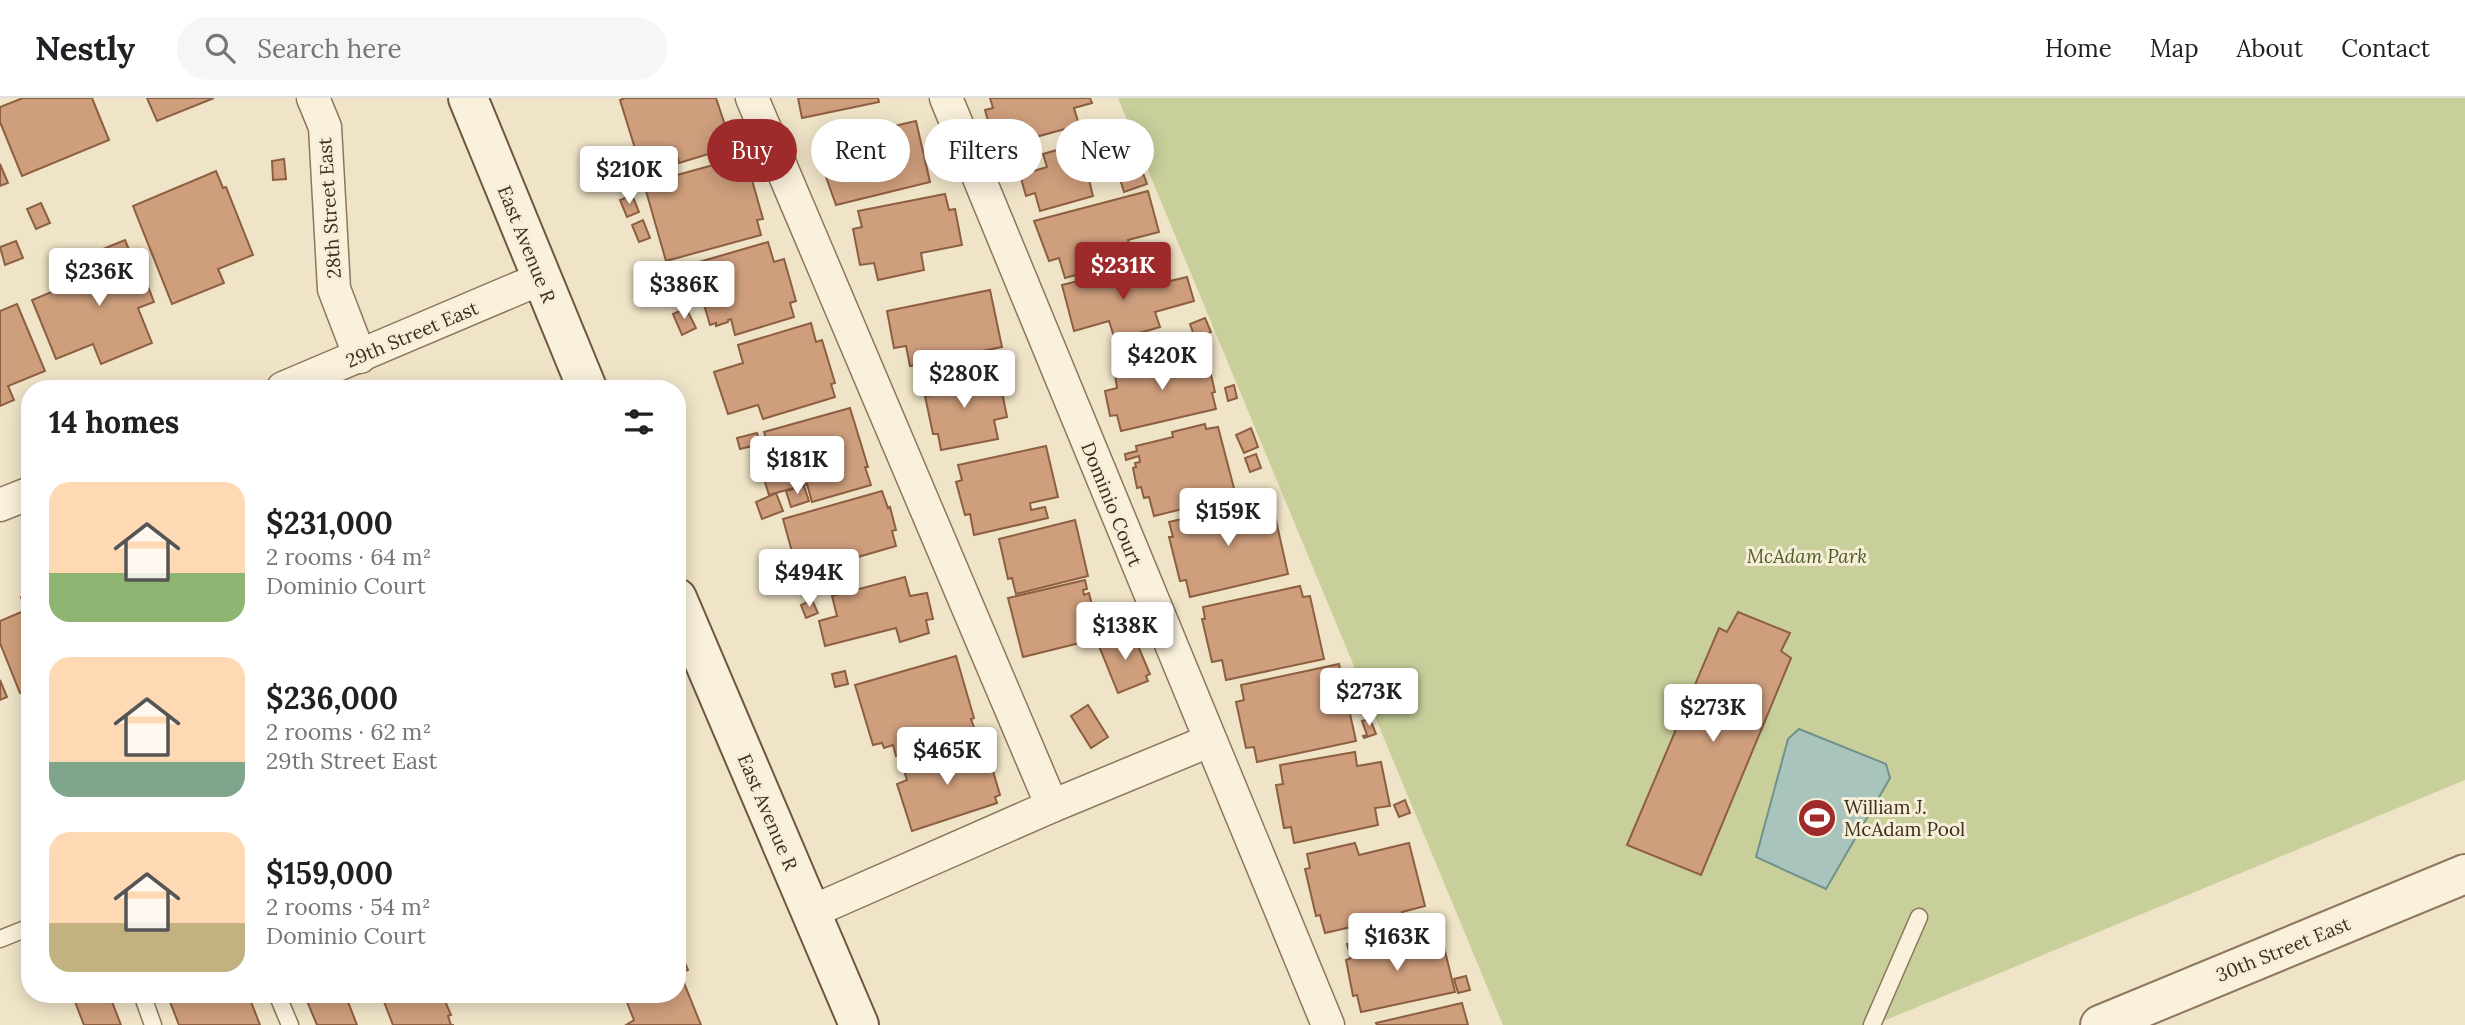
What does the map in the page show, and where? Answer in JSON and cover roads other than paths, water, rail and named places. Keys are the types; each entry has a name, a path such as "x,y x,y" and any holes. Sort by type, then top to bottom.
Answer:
{"main road":[{"name":"East Avenue R","path":"468,98 584,380"},
{"name":"East Avenue R","path":"686,619 859,1025"},
{"name":"30th Street East","path":"2100,1025 2465,874"}],"street":[{"name":"28th Street East","path":"313,98 324,127 334,289 360,357"},
{"path":"752,98 1052,806"},
{"name":"Dominio Court","path":"946,98 1328,1025"},
{"name":"29th Street East","path":"303,380 540,279"},
{"path":"0,505 21,497"},
{"path":"811,912 1052,806 1209,741"}],"lane":[{"path":"1872,1025 1896,964 1919,917"},
{"path":"0,939 21,931"},
{"path":"145,1003 153,1025"},
{"path":"280,1003 289,1025"}],"water":[{"name":"William J. McAdam Pool","path":"1799,729 1886,764 1890,778 1826,889 1756,857 1788,739"}],"place":[{"name":"William J. McAdam Pool","path":"1817,818"}],"park label":[{"name":"McAdam Park","path":"1807,556"}]}
